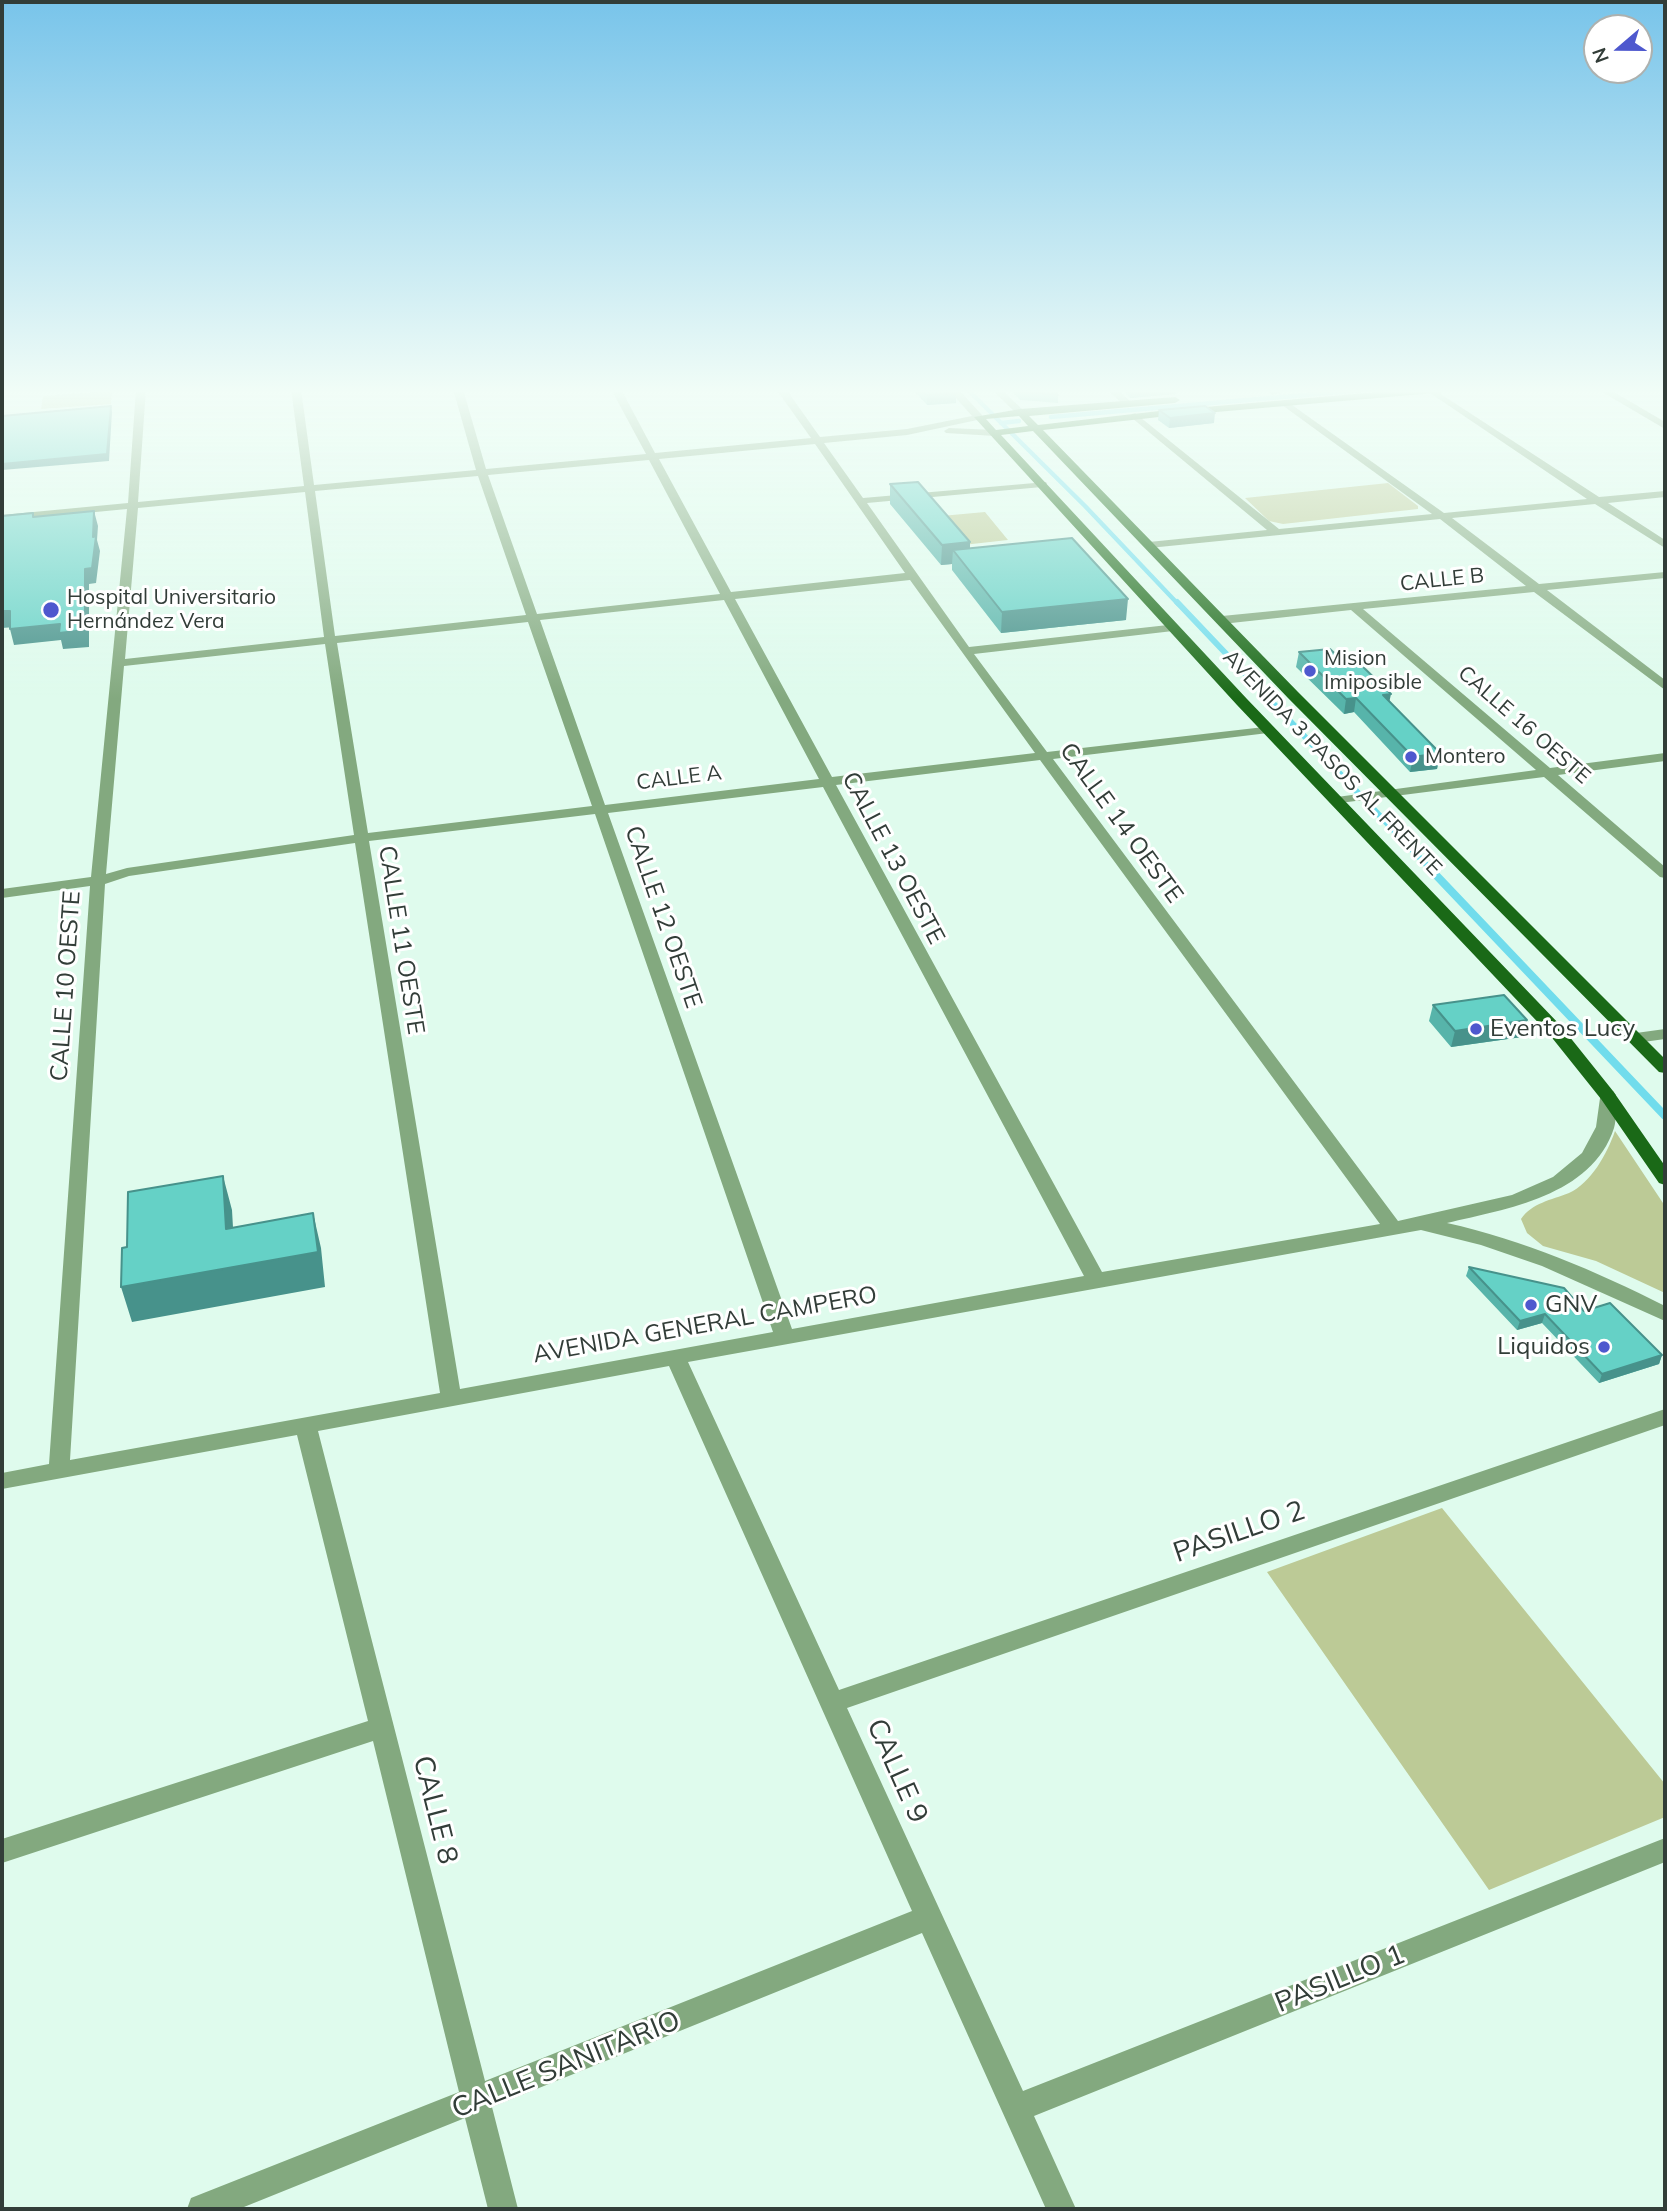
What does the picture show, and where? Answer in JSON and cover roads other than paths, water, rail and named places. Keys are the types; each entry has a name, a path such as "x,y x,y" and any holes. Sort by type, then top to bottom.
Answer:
{"main road":[{"name":"AVENIDA 3 PASOS AL FRENTE","path":"1049,492 1268,729 1346,800 1555,1030 1607,1095 1665,1179"},
{"name":"AVENIDA 3 PASOS AL FRENTE","path":"1098,492 1391,793 1665,1068"}],"street":[{"name":"CALLE 10 OESTE","path":"59,1470 98,881 134,492"},
{"path":"2,518 274,492"},
{"name":"CALLE 11 OESTE","path":"309,492 330,640 452,1398"},
{"name":"CALLE 12 OESTE","path":"489,492 785,1338"},
{"name":"CALLE 13 OESTE","path":"670,492 1096,1280"},
{"name":"CALLE 14 OESTE","path":"854,492 966,651 1393,1228"},
{"path":"860,501 954,492"},
{"path":"1228,492 1276,532"},
{"path":"1408,492 1665,687"},
{"path":"1584,492 1665,545"},
{"path":"1149,545 1665,495"},
{"name":"CALLE B","path":"1222,620 1665,575"},
{"path":"119,663 912,576"},
{"name":"CALLE 16 OESTE","path":"1355,608 1665,874"},
{"path":"966,651 1173,627"},
{"name":"CALLE A","path":"2,893 98,881 127,872 362,838 1042,754 1268,729"},
{"path":"1346,800 1665,757"},
{"path":"1636,1038 1665,1034"},
{"name":"AVENIDA GENERAL CAMPERO","path":"2,1481 1096,1280 1419,1224 1518,1200 1559,1181 1589,1156 1605,1127 1607,1095"},
{"name":"AVENIDA GENERAL CAMPERO","path":"1419,1224 1467,1233 1532,1256 1632,1297 1665,1314"},
{"name":"CALLE 9","path":"676,1358 1061,2209"},
{"name":"PASILLO 2","path":"832,1703 1665,1418"},
{"name":"CALLE 8","path":"306,1427 503,2209"},
{"path":"2,1851 382,1727"},
{"name":"PASILLO 1","path":"1015,2109 1665,1850"},
{"name":"CALLE SANITARIO","path":"202,2209 929,1917"}],"waterway":[{"path":"1071,492 1178,604"},
{"path":"1177,602 1437,876"},
{"path":"1435,874 1665,1116"}],"place":[{"name":"Hospital Universitario Hernández Vera","path":"51,610"},
{"name":"Mision Imiposible","path":"1310,671"},
{"name":"Montero","path":"1411,757"},
{"name":"Eventos Lucy","path":"1476,1029"},
{"name":"GNV","path":"1531,1305"},
{"name":"Liquidos","path":"1604,1347"}]}
